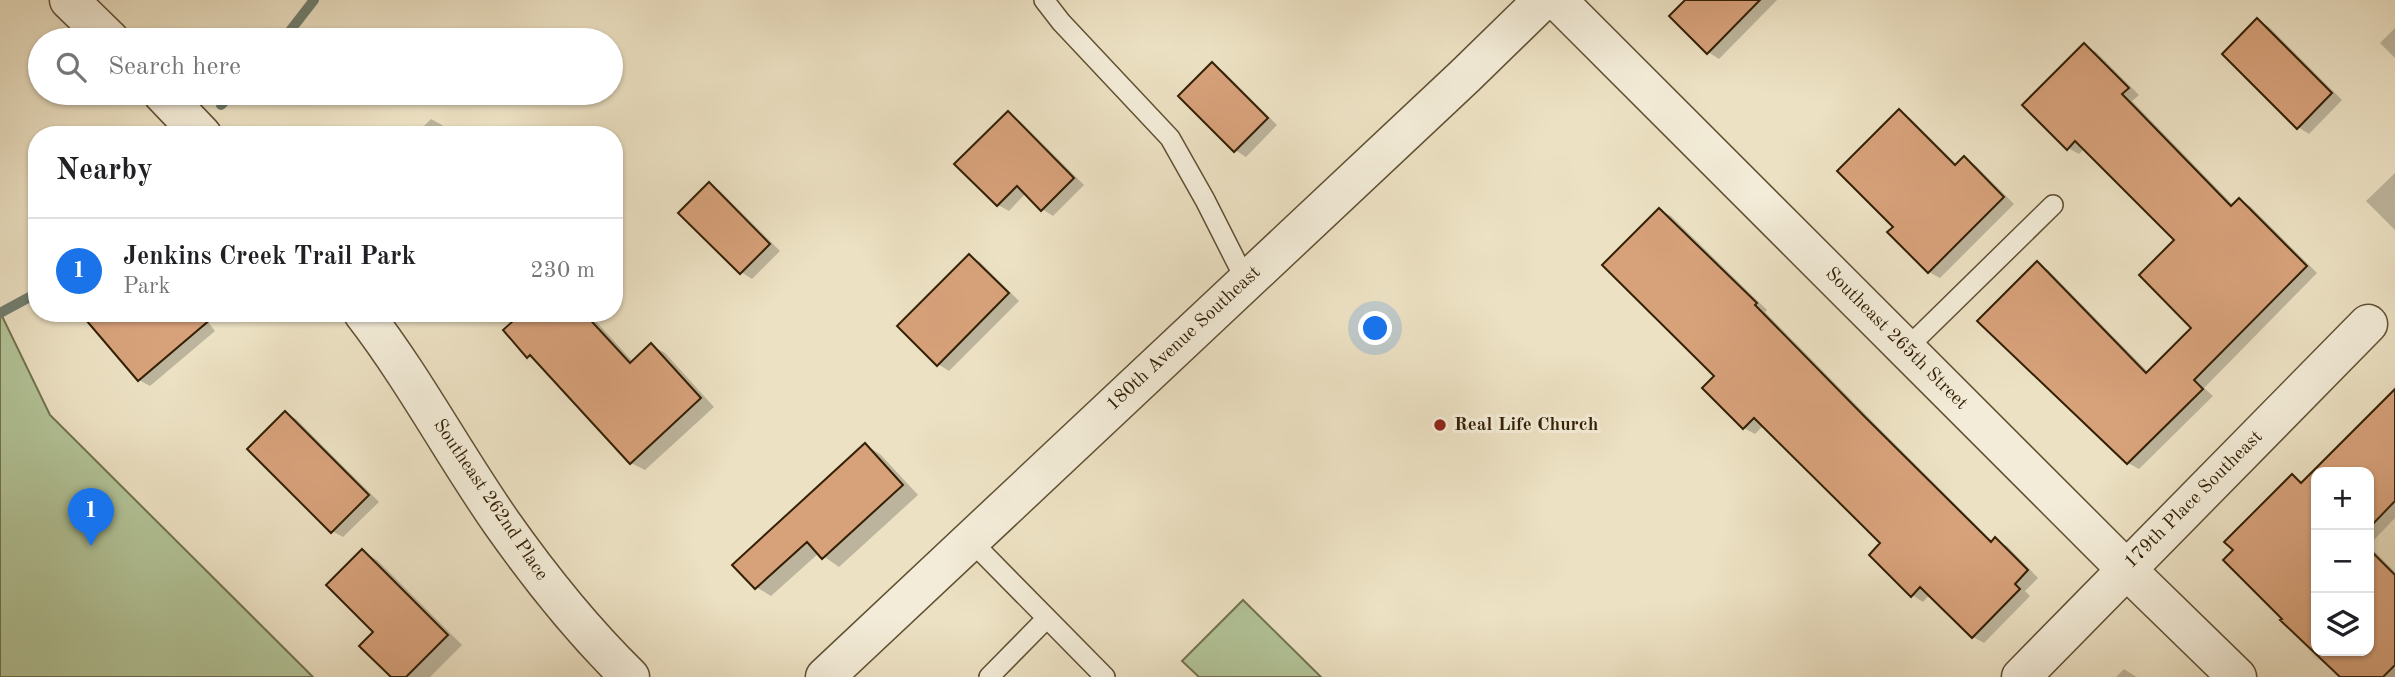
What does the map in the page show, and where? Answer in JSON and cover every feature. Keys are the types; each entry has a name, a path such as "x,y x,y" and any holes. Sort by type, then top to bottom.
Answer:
{"street":[{"path":"69,0 98,28"},
{"name":"180th Avenue Southeast","path":"825,677 1543,0"},
{"name":"Southeast 265th Street","path":"1557,0 2237,677"},
{"path":"173,105 193,126"},
{"name":"Southeast 262nd Place","path":"370,322 395,355 501,521 557,597 630,677"},
{"name":"179th Place Southeast","path":"2021,677 2368,324"}],"lane":[{"path":"1044,0 1060,22 1170,138 1247,281"},
{"path":"1906,349 2053,205"},
{"path":"970,540 1098,670 1076,677"},
{"path":"989,677 1047,618"}],"green space":[{"path":"0,312 50,415 313,677 0,677"},
{"path":"1243,600 1321,677 1199,677 1182,661"}],"building":[{"path":"1685,0 1760,0 1707,54 1669,16"},
{"path":"2257,18 2332,93 2297,129 2222,54"},
{"path":"2084,43 2129,88 2122,94 2231,206 2239,198 2307,266 2194,380 2203,389 2127,464 1977,321 2037,261 2146,373 2191,328 2139,275 2174,240 2075,141 2067,150 2022,105"},
{"path":"1212,62 1268,118 1234,152 1178,96"},
{"path":"1899,109 1955,165 1964,156 2004,197 1928,273 1887,232 1893,227 1837,171"},
{"path":"1008,111 1074,178 1041,211 1017,186 997,206 954,164"},
{"path":"709,182 770,244 740,274 678,213"},
{"path":"1659,208 1757,303 1755,305 1991,542 1995,537 2028,570 2015,584 2020,589 1972,638 1920,587 1911,597 1869,555 1880,543 1754,418 1743,429 1702,388 1714,376 1602,265"},
{"path":"969,254 1009,293 937,366 897,326"},
{"path":"88,322 207,322 138,381"},
{"path":"512,322 592,322 630,363 651,343 701,398 630,464 530,355 527,358 503,330"},
{"path":"2395,389 2395,501 2374,523 2374,467 2317,467"},
{"path":"285,411 369,495 331,533 247,449"},
{"path":"865,443 903,485 822,559 807,542 755,589 732,565"},
{"path":"2311,473 2311,649 2223,560 2233,550 2224,542 2292,474 2301,483"},
{"path":"362,549 448,635 406,677 391,677 359,646 373,632 326,585"},
{"path":"2374,554 2395,575 2395,665 2383,677 2340,677 2318,656 2374,656"}],"waterway":[{"path":"292,28 314,0"},
{"path":"0,313 28,298"}],"place":[{"name":"Real Life Church","path":"1440,425"},
{"name":"Jenkins Creek Trail Park","path":"91,546"}]}
